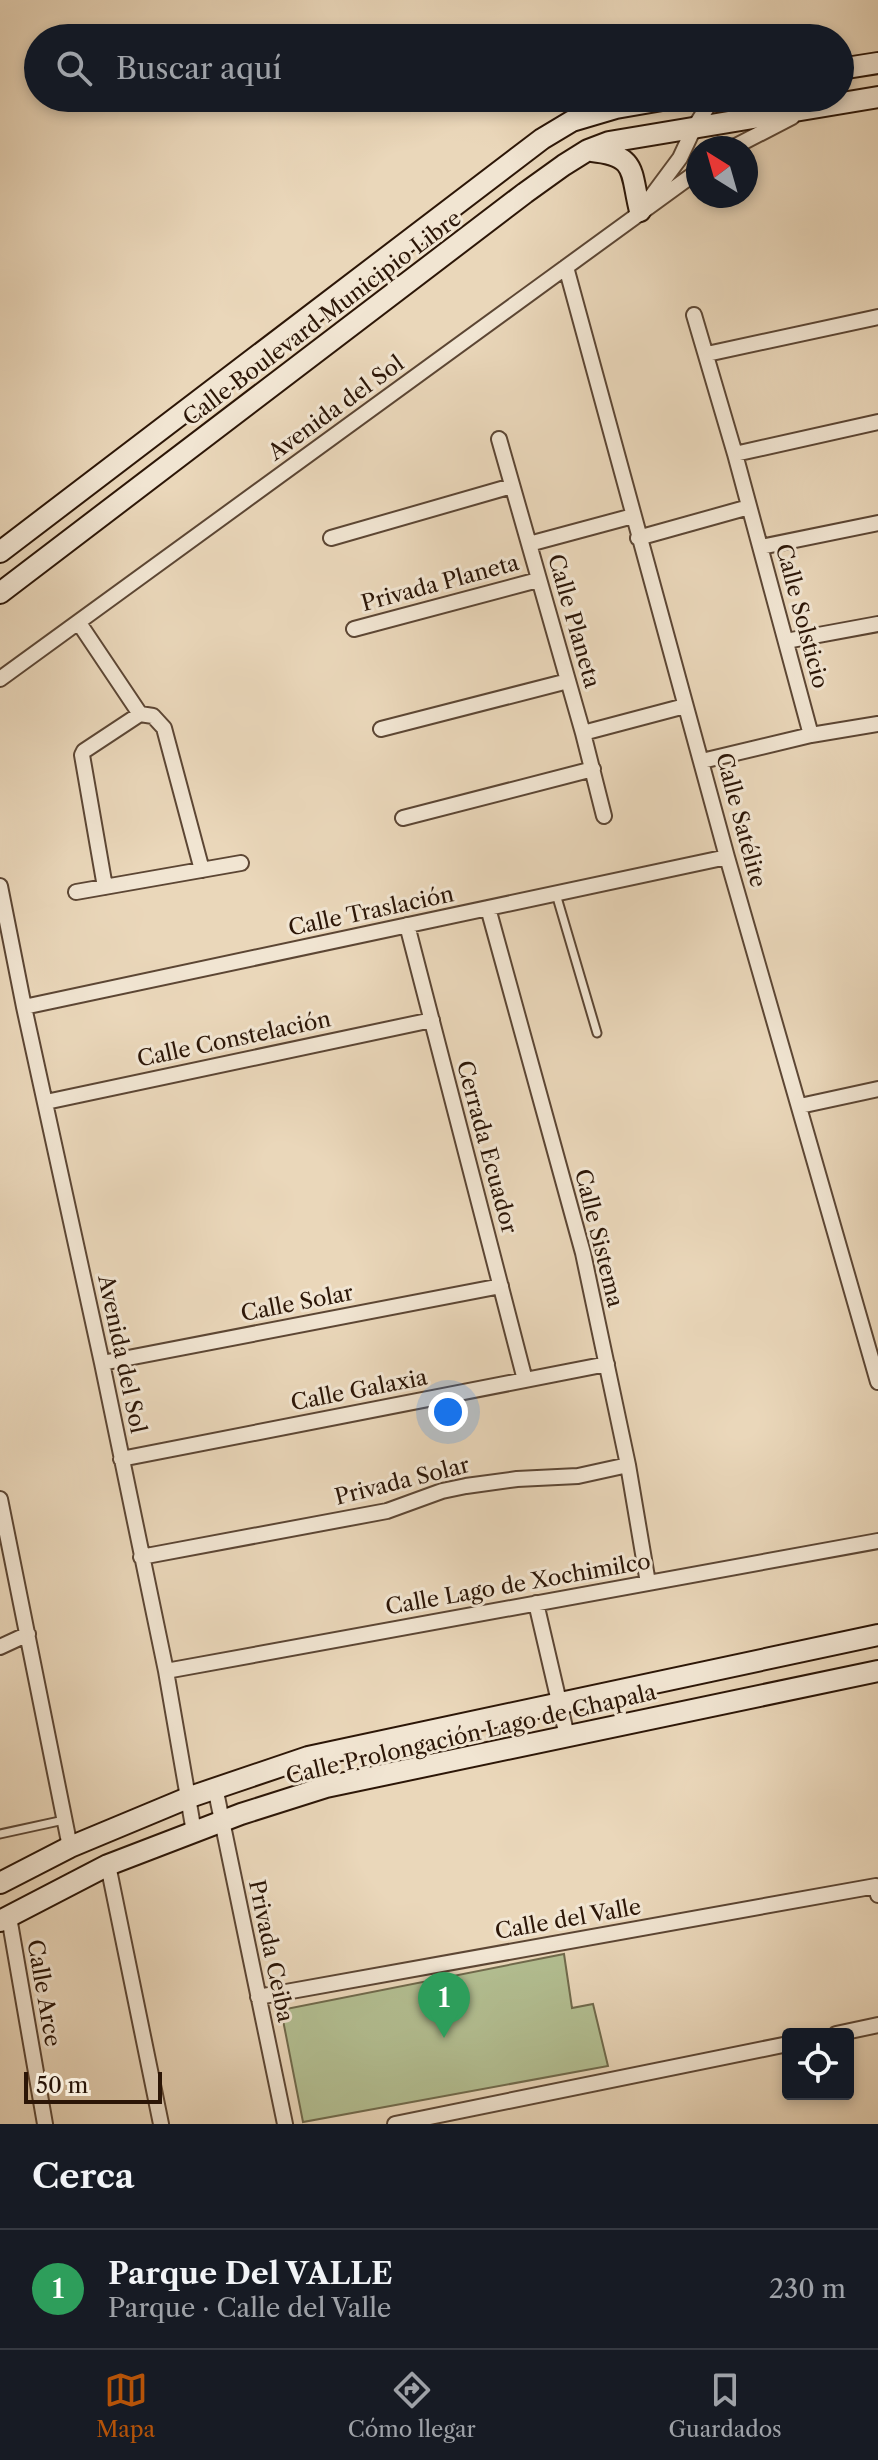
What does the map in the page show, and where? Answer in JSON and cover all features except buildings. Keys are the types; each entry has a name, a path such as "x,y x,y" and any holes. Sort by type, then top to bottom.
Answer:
{"main road":[{"path":"854,67 878,63"},
{"name":"Calle Boulevard Municipio Libre","path":"854,101 878,97"},
{"name":"Calle Boulevard Municipio Libre","path":"0,552 542,139 572,121 602,112"},
{"name":"Calle Boulevard Municipio Libre","path":"0,593 525,193 588,150 609,142 789,112"},
{"path":"588,150 617,155 626,161 640,211"},
{"name":"Calle Prolongación Lago de Chapala","path":"0,1883 70,1847 190,1797 308,1757 558,1701 878,1635"},
{"name":"Calle Prolongación Lago de Chapala","path":"4,1919 108,1865 222,1821 326,1787 878,1671"}],"street":[{"path":"640,211 680,158 704,112"},
{"path":"752,136 804,112"},
{"name":"Avenida del Sol","path":"0,679 686,179"},
{"name":"Calle Satélite","path":"566,267 727,857 878,1382"},
{"name":"Calle Solsticio","path":"694,315 811,735"},
{"path":"707,354 878,317"},
{"path":"735,454 878,422"},
{"name":"Calle Planeta","path":"499,439 604,816"},
{"path":"331,538 512,486"},
{"path":"638,538 749,507"},
{"path":"529,544 633,516"},
{"path":"761,547 878,523"},
{"name":"Privada Planeta","path":"354,629 538,580"},
{"path":"79,623 140,714"},
{"path":"786,641 878,624"},
{"path":"381,729 568,681"},
{"path":"583,733 685,706"},
{"path":"105,887 82,755 140,714 153,716 164,728 202,870"},
{"path":"702,761 811,735 878,724"},
{"path":"403,818 593,769"},
{"name":"Calle Traslación","path":"24,1007 727,857"},
{"path":"76,892 241,863"},
{"name":"Avenida del Sol","path":"0,886 166,1671 194,1832"},
{"name":"Calle Sistema","path":"488,908 583,1253 628,1465 648,1583"},
{"name":"Cerrada Ecuador","path":"407,925 525,1380"},
{"name":"Calle Constelación","path":"46,1102 432,1020"},
{"path":"800,1106 878,1089"},
{"name":"Calle Solar","path":"102,1363 501,1286"},
{"name":"Calle Galaxia","path":"121,1459 607,1364"},
{"name":"Privada Solar","path":"141,1557 387,1511 442,1491 466,1486 517,1479 578,1476 628,1465"},
{"path":"0,1499 70,1847"},
{"name":"Calle Lago de Xochimilco","path":"166,1671 878,1541"},
{"path":"536,1603 567,1736"},
{"path":"0,1647 28,1634"},
{"name":"Privada Ceiba","path":"215,1787 285,2124"},
{"path":"108,1865 161,2124"},
{"name":"Calle del Valle","path":"258,1997 876,1886 878,1895"},
{"name":"Calle Arce","path":"4,1919 45,2124"},
{"path":"854,2030 878,2025"},
{"path":"395,2124 782,2045"}],"lane":[{"path":"556,894 597,1033"},
{"path":"0,1834 66,1820"}],"green space":[{"path":"564,1954 572,2008 593,2004 608,2066 303,2122 281,2010"}],"place":[{"name":"Parque Del VALLE","path":"444,2038"}]}
